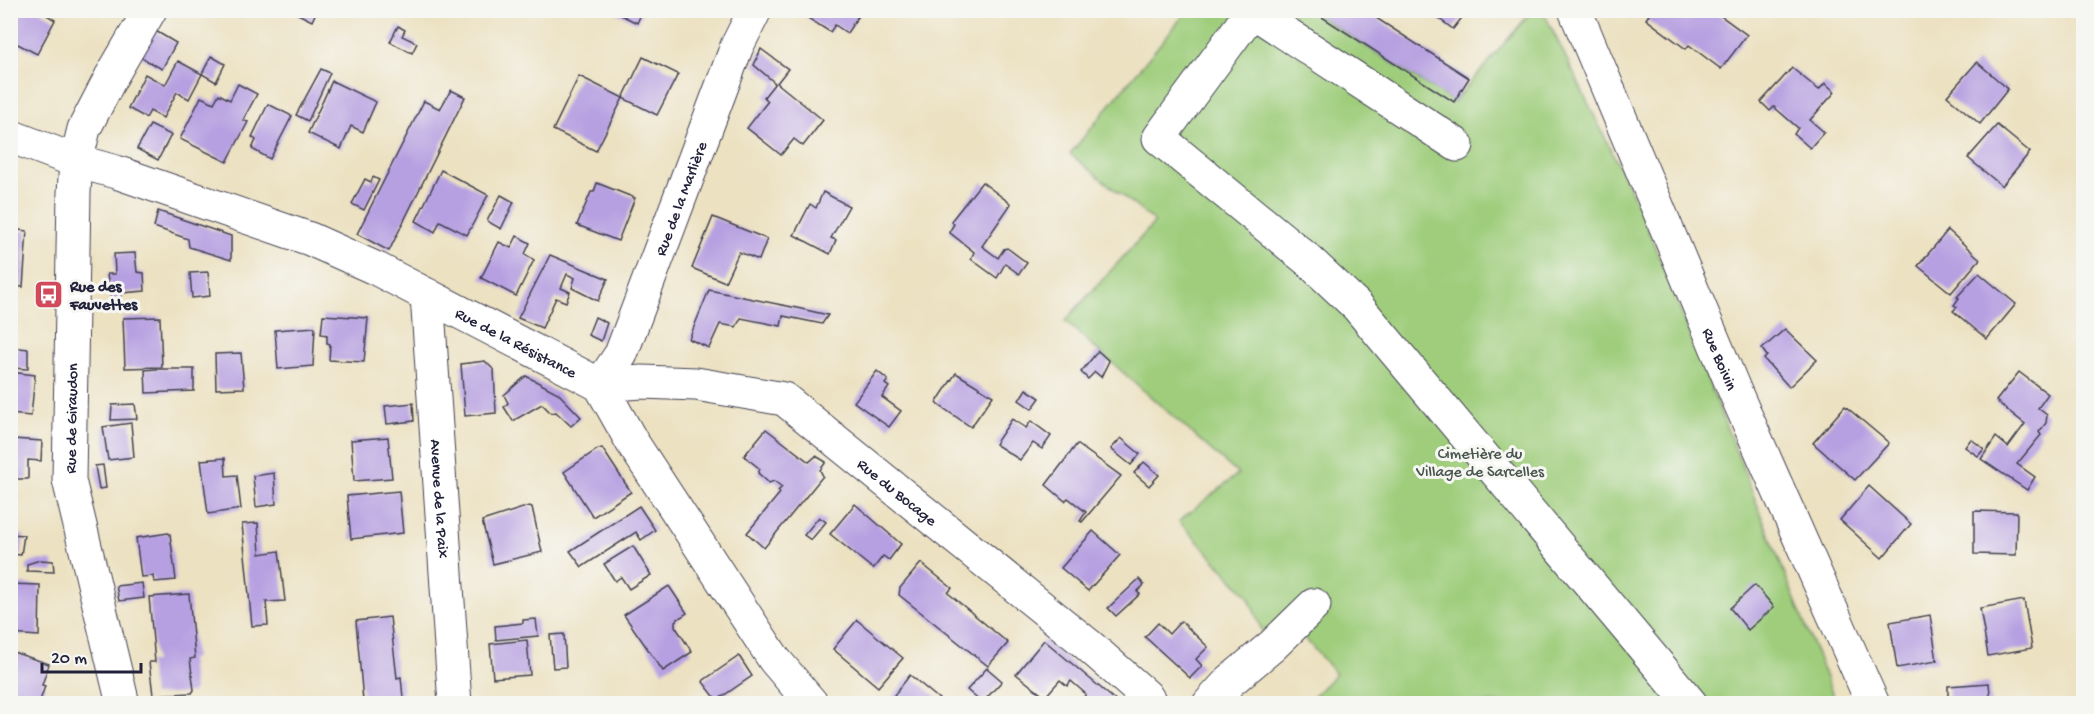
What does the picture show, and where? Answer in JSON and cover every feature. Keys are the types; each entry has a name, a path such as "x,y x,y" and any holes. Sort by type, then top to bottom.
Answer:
{"street":[{"path":"76,161 84,129 150,10"},
{"name":"Rue de la Marlière","path":"600,385 621,354 737,46 755,10"},
{"name":"Rue Boivin","path":"1575,10 1736,394 1873,704"},
{"path":"1457,145 1252,11 1159,138 1308,260 1358,306 1691,704"},
{"name":"Rue de la Résistance","path":"10,136 76,161 116,172 310,238 377,269 600,385"},
{"name":"Rue de Giraudon","path":"76,161 69,480 123,704"},
{"name":"Avenue de la Paix","path":"427,295 455,704"},
{"name":"Rue du Bocage","path":"600,385 642,382 696,384 784,399 1087,644 1146,696 1151,704"},
{"path":"600,385 632,441 774,659 812,704"},
{"path":"1209,704 1230,681 1272,646 1314,605"}],"green space":[{"name":"Cimetière du Village de Sarcelles","path":"1187,11 1311,11 1454,102 1532,11 1543,11 1639,207 1836,703 1307,703 1336,674 1301,634 1265,638 1248,596 1179,521 1238,474 1065,321 1155,222 1070,154"}],"building":[{"path":"11,10 39,10 55,20 37,54 10,40"},
{"path":"297,10 317,10 312,21 296,13"},
{"path":"611,10 643,10 637,23"},
{"path":"804,10 862,10 847,33 835,25 830,32 803,15"},
{"path":"1311,10 1364,10 1469,78 1454,102"},
{"path":"1427,10 1468,10 1453,29"},
{"path":"1652,10 1710,10 1713,13 1714,11 1747,35 1721,69 1689,45 1686,49 1646,19"},
{"path":"398,26 405,30 402,36 417,43 412,53 390,42"},
{"path":"154,30 176,43 162,69 140,57"},
{"path":"761,49 788,69 777,83 823,120 803,146 794,139 781,155 747,128 768,101 764,97 775,83 754,65"},
{"path":"211,56 225,64 216,82 202,74"},
{"path":"643,57 678,74 657,115 623,98"},
{"path":"178,61 202,74 189,99 177,92 163,118 150,111 146,118 128,108 145,74 165,85"},
{"path":"1977,62 2008,89 1980,124 1947,96"},
{"path":"1792,68 1819,90 1825,83 1835,92 1810,120 1824,132 1810,148 1794,134 1798,128 1774,107 1770,111 1761,102"},
{"path":"321,69 330,73 308,121 296,115"},
{"path":"579,76 623,98 596,151 553,130"},
{"path":"332,81 376,102 363,132 351,126 341,149 308,133"},
{"path":"238,84 257,94 243,120 248,122 227,162 180,139 201,97 214,103 219,94 230,100"},
{"path":"451,90 465,97 389,251 357,234 424,101 440,109"},
{"path":"268,104 292,116 270,159 252,149 256,140 252,137"},
{"path":"150,125 171,135 158,160 137,149"},
{"path":"1997,125 2030,152 2002,186 1968,158"},
{"path":"441,170 488,195 467,235 440,221 435,232 416,221"},
{"path":"373,177 379,180 364,210 352,204 365,179 371,182"},
{"path":"982,182 1011,204 982,246 998,258 1004,249 1010,250 1027,263 1019,274 1005,264 997,278 971,259 974,252 949,232 954,224 951,221"},
{"path":"597,183 635,198 618,241 577,225"},
{"path":"823,192 849,206 831,238 836,240 830,254 794,235 810,204 816,208"},
{"path":"501,195 514,202 501,229 487,221"},
{"path":"158,211 231,236 231,260 189,247 188,239 154,227"},
{"path":"713,217 767,239 759,260 739,252 725,282 692,268"},
{"path":"10,229 27,231 23,287 10,286"},
{"path":"1948,230 1980,259 1951,293 1918,266"},
{"path":"517,236 530,243 525,254 534,260 516,296 481,278 499,242 511,248"},
{"path":"135,253 137,272 144,273 145,291 122,293 120,298 114,300 110,296 107,274 115,274 114,254"},
{"path":"550,255 608,279 598,301 572,288 575,278 567,274 561,288 570,292 566,302 556,298 542,328 518,318"},
{"path":"208,272 210,296 192,298 190,273"},
{"path":"1979,273 2016,304 1987,339 1953,311 1957,307 1954,305 1959,298 1957,297"},
{"path":"709,290 828,315 822,324 783,316 781,326 741,318 736,327 720,324 709,348 689,339"},
{"path":"323,315 368,318 364,362 329,360 330,344 327,343 327,335 321,334"},
{"path":"160,317 162,367 125,368 123,318"},
{"path":"595,317 607,323 601,341 588,335"},
{"path":"315,327 313,366 278,369 275,330"},
{"path":"1785,329 1817,360 1789,387 1764,359 1767,356 1762,349"},
{"path":"10,347 28,349 28,369 10,368"},
{"path":"1098,351 1109,361 1101,377 1095,372 1088,379 1081,372"},
{"path":"241,353 244,388 216,389 215,354"},
{"path":"485,361 494,370 496,413 465,416 461,364"},
{"path":"194,369 194,391 146,393 145,370"},
{"path":"877,371 888,380 885,384 889,387 882,397 901,411 889,427 854,402"},
{"path":"10,372 35,375 31,416 10,414"},
{"path":"2019,372 2048,394 2038,408 2047,415 2046,423 2039,432 2041,435 2017,464 2035,477 2027,490 1981,459 1996,437 2008,447 2025,424 1996,401"},
{"path":"956,373 993,396 971,427 936,403"},
{"path":"526,376 558,393 581,417 571,426 556,412 551,413 542,404 513,421 504,407 508,403 504,395"},
{"path":"1026,389 1040,398 1032,409 1019,400"},
{"path":"413,403 414,421 387,424 385,406"},
{"path":"135,404 137,419 111,420 112,405"},
{"path":"1845,406 1889,443 1855,480 1813,443"},
{"path":"1012,419 1026,428 1031,421 1051,436 1042,449 1033,443 1020,460 995,444"},
{"path":"131,423 134,457 108,460 103,427"},
{"path":"766,429 809,462 816,456 826,462 820,470 823,476 764,548 747,533 780,493 778,491 782,487 774,481 769,483 758,473 760,469 744,456"},
{"path":"10,435 13,435 13,439 42,441 41,461 28,460 28,479 10,479"},
{"path":"388,437 392,478 354,481 351,440"},
{"path":"1121,438 1140,454 1131,465 1111,449"},
{"path":"1971,439 1984,449 1978,456 1965,447"},
{"path":"1077,444 1121,476 1082,522 1080,521 1086,512 1068,498 1065,501 1046,485"},
{"path":"602,448 631,492 593,517 564,472"},
{"path":"225,458 226,476 237,475 241,509 208,514 201,460"},
{"path":"1144,462 1159,475 1149,486 1134,473"},
{"path":"103,465 106,488 99,489 95,466"},
{"path":"274,473 276,504 256,507 253,476"},
{"path":"1869,486 1911,524 1882,558 1840,520"},
{"path":"399,491 403,533 351,539 347,496"},
{"path":"855,504 901,544 889,560 883,556 873,569 830,534"},
{"path":"639,506 655,530 641,540 636,532 582,567 570,551"},
{"path":"532,507 542,552 493,564 482,521"},
{"path":"1974,511 2017,512 2016,555 1974,554"},
{"path":"819,517 826,522 811,540 804,535"},
{"path":"258,523 260,554 279,551 285,601 266,602 268,625 252,626 242,524"},
{"path":"1093,531 1120,555 1088,591 1061,568"},
{"path":"10,534 24,535 21,555 10,554"},
{"path":"170,534 176,580 154,582 153,576 141,577 136,538"},
{"path":"633,546 651,575 629,589 621,577 615,581 604,564"},
{"path":"40,560 53,561 54,572 27,571 27,564"},
{"path":"921,563 952,588 948,593 1008,643 988,666 899,595 900,588"},
{"path":"1139,579 1144,585 1137,592 1140,594 1116,616 1108,608"},
{"path":"142,583 144,598 119,601 116,586"},
{"path":"10,584 40,585 39,636 10,634"},
{"path":"1755,585 1774,607 1748,630 1730,608"},
{"path":"669,586 687,613 675,621 675,626 692,652 663,671 624,615"},
{"path":"189,594 195,658 190,659 194,690 192,693 153,695 149,662 155,662 149,597"},
{"path":"2024,600 2032,648 1988,656 1980,608"},
{"path":"1930,615 1937,661 1897,668 1890,622"},
{"path":"390,617 397,678 401,677 403,698 363,701 356,621"},
{"path":"536,619 538,636 496,640 495,626"},
{"path":"857,620 903,658 878,687 833,649"},
{"path":"1181,621 1208,647 1196,659 1202,666 1190,678 1145,637 1158,623 1169,634"},
{"path":"564,634 566,667 553,668 550,635"},
{"path":"527,640 530,675 493,678 490,644"},
{"path":"1044,640 1115,700 1112,704 1084,704 1081,701 1086,694 1071,681 1067,686 1060,680 1045,697 1016,674"},
{"path":"10,651 49,664 39,704 30,704 10,697"},
{"path":"739,656 752,676 717,700 703,682 704,680"},
{"path":"987,668 1002,681 982,703 967,690"},
{"path":"910,675 939,699 935,704 887,704"},
{"path":"1989,683 1991,704 1948,704 1948,686"}],"place":[{"name":"Rue des Fauvettes","path":"49,294"}]}
